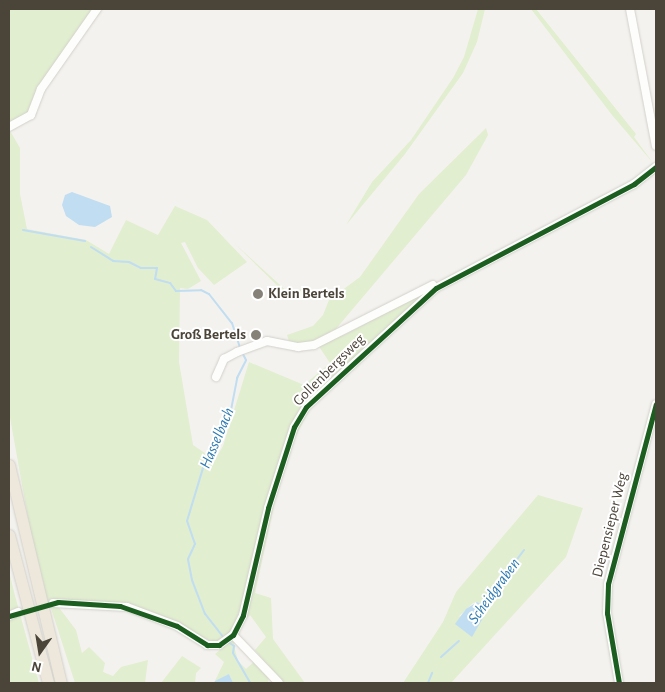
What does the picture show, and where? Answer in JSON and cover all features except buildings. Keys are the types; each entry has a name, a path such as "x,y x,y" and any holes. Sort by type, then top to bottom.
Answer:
{"highway":[{"path":"9,466 61,683"},
{"path":"9,535 48,683"}],"street":[{"path":"9,127 32,115 41,89 97,9"},
{"path":"630,9 656,146"},
{"name":"Gollenbergsweg","path":"53,603 126,608 177,626 207,644 220,645 231,636 246,607 268,508 297,420 313,400 413,306 443,283 634,184 656,167"},
{"path":"216,378 224,359 240,351 270,340 298,347 314,345 443,283"},
{"name":"Diepensieper Weg","path":"618,683 607,613 608,584 656,404"},
{"path":"9,616 18,612"},
{"path":"231,636 279,683"}],"green space":[{"path":"9,9 94,9 28,114 9,125"},
{"path":"478,9 485,9 477,42 463,73 405,154 346,225 372,182 411,140 453,78 464,57"},
{"path":"531,9 536,9 636,134 634,137 653,163 612,115"},
{"path":"486,128 488,135 466,175 335,330 339,332 306,344 290,344 287,335 313,326 323,315 329,300 360,277 419,194"},
{"path":"9,129 20,148 20,194 27,229 86,240 109,254 126,220 158,235 175,206 207,220 247,262 214,285 198,268 185,242 181,243 201,281 188,289 180,288 179,362 193,445 215,460 223,446 249,362 304,385 330,363 318,345 346,334 432,288 354,359 293,426 244,609 233,632 216,643 125,604 48,602 30,529 9,412"},
{"path":"234,243 291,295 306,286 308,287 302,300 289,297"},
{"path":"308,407 311,407 296,436 276,497 255,593 271,598 273,639 305,683 281,683 255,650 266,637 250,615 241,624 269,509 294,432"},
{"path":"538,495 583,508 566,557 451,683 403,683 443,622 456,592","holes":["477,602 485,606 458,617 473,603"]},
{"path":"9,571 14,592 39,683 9,683"},
{"path":"50,605 57,605 76,630 82,653 89,647 105,663 103,672 113,676 121,667 148,660 145,683 75,683"},
{"path":"236,637 234,646 238,661 246,669 257,659 269,674 268,683 233,683 229,674 214,683 224,662 215,654"},
{"path":"182,656 201,668 196,673 195,683 161,683"}],"water":[{"path":"72,192 110,206 112,217 95,227 79,225 66,216 62,205 65,195"},
{"path":"477,602 485,606 487,611 472,637 455,624 466,609"},
{"path":"229,674 233,683 214,683 215,681"}],"waterway":[{"name":"Hasselbach","path":"23,230 85,241"},
{"name":"Hasselbach","path":"91,247 113,261 129,262 141,268 157,268 155,279 170,283 176,291 201,290 209,294 232,323 240,348"},
{"name":"Hasselbach","path":"224,638 205,614 192,580 188,559 195,544 187,521 203,468 231,410 237,378 246,360 242,352"},
{"name":"Scheidgraben","path":"482,606 524,550"},
{"name":"Hasselbach","path":"227,641 234,646 233,653 250,683"},
{"name":"Scheidgraben","path":"441,657 459,641"},
{"name":"Scheidgraben","path":"428,683 432,673"}],"cycle path":[{"path":"9,616 58,602 120,606 177,626 207,645 219,645 233,635 243,615 268,508 294,427 306,407 436,288 634,184 656,167"},
{"path":"619,683 607,613 608,584 656,404"}],"place":[{"name":"Klein Bertels","path":"258,294"},
{"name":"Groß Bertels","path":"256,335"}]}
